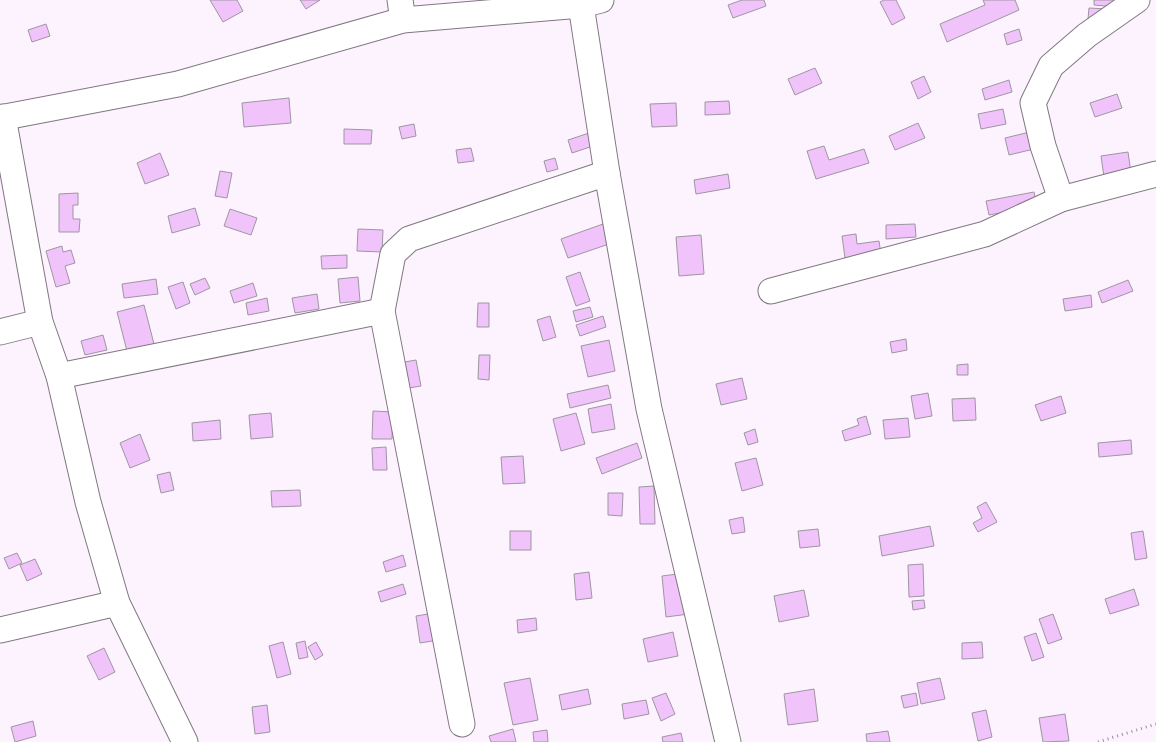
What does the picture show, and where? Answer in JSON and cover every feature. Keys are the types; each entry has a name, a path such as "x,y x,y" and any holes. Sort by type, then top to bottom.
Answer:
{"street":[{"path":"1061,199 1043,146 1033,103 1050,66 1088,35 1137,0"},
{"path":"185,742 117,603 88,502 59,376 40,322 1,118 178,84 402,10 591,2 606,173 649,409 728,742"},
{"path":"462,724 382,311 392,254 410,239 606,173"},
{"path":"771,291 986,234 1061,199 1156,174"},
{"path":"59,376 382,311"},
{"path":"0,332 40,322"},
{"path":"0,630 117,603"}],"path":[{"path":"1098,742 1156,724"}],"building":[{"path":"210,0 237,0 243,11 223,22"},
{"path":"300,0 320,0 306,9"},
{"path":"742,0 764,0 766,6 733,18 728,5"},
{"path":"896,0 905,18 892,25 880,2"},
{"path":"983,0 1015,0 1019,10 947,42 940,24 985,5"},
{"path":"1094,0 1117,0 1116,7 1094,5"},
{"path":"1089,8 1107,9 1088,19"},
{"path":"46,24 50,36 32,42 28,30"},
{"path":"1019,29 1022,40 1007,45 1004,34"},
{"path":"815,68 822,83 795,95 788,79"},
{"path":"924,76 931,92 918,99 911,82"},
{"path":"1009,80 1012,92 985,100 982,89"},
{"path":"1117,94 1122,108 1095,117 1090,103"},
{"path":"289,98 291,123 244,127 242,103"},
{"path":"729,101 730,114 705,115 705,102"},
{"path":"676,103 677,126 652,127 650,104"},
{"path":"1003,109 1006,124 981,129 978,114"},
{"path":"918,123 925,138 895,150 889,136"},
{"path":"414,124 416,136 402,139 399,127"},
{"path":"344,129 372,130 371,144 344,144"},
{"path":"1030,132 1034,149 1009,155 1005,138"},
{"path":"589,133 593,146 572,153 568,140"},
{"path":"824,146 829,160 864,149 869,163 816,179 807,151"},
{"path":"471,148 474,161 458,163 456,150"},
{"path":"1128,152 1131,173 1104,177 1101,156"},
{"path":"160,153 169,175 145,184 137,163"},
{"path":"555,158 558,169 547,172 544,161"},
{"path":"220,171 232,173 227,198 215,196"},
{"path":"728,174 730,188 696,194 694,180"},
{"path":"1034,192 1037,206 989,215 986,201"},
{"path":"78,193 78,205 73,205 73,219 80,219 79,232 59,232 59,194"},
{"path":"195,208 200,225 172,233 168,216"},
{"path":"230,209 257,218 251,235 224,226"},
{"path":"603,224 609,244 568,258 561,239"},
{"path":"915,224 916,237 886,239 886,225"},
{"path":"358,229 383,230 382,252 357,251"},
{"path":"856,234 857,244 879,241 881,254 845,258 842,236"},
{"path":"701,235 704,274 679,276 676,237"},
{"path":"62,246 63,252 71,250 75,263 65,266 70,283 56,287 46,251"},
{"path":"347,255 347,268 322,269 321,256"},
{"path":"580,272 590,301 576,306 566,277"},
{"path":"358,277 360,301 340,303 338,279"},
{"path":"205,278 210,288 195,295 190,284"},
{"path":"156,279 158,294 124,298 122,284"},
{"path":"1128,280 1133,291 1102,303 1098,292"},
{"path":"183,282 190,303 176,309 168,287"},
{"path":"253,283 257,296 234,303 230,291"},
{"path":"317,294 319,309 295,313 292,298"},
{"path":"1091,295 1092,307 1065,311 1063,299"},
{"path":"267,298 269,311 248,315 246,303"},
{"path":"478,303 489,303 489,327 477,327"},
{"path":"144,305 154,344 127,351 117,312"},
{"path":"590,307 593,317 576,322 573,311"},
{"path":"550,316 556,337 543,341 537,320"},
{"path":"603,316 606,327 580,336 576,325"},
{"path":"103,335 107,350 85,355 81,341"},
{"path":"906,339 907,350 892,353 890,342"},
{"path":"609,340 615,371 588,377 581,346"},
{"path":"479,355 490,355 489,380 478,379"},
{"path":"416,360 421,386 403,389 399,363"},
{"path":"968,364 968,375 957,375 957,365"},
{"path":"742,378 747,399 721,405 716,384"},
{"path":"608,385 611,398 570,408 567,394"},
{"path":"928,393 932,416 915,419 911,396"},
{"path":"1061,396 1066,413 1041,421 1035,405"},
{"path":"975,398 976,420 953,421 952,399"},
{"path":"611,404 615,429 592,433 588,409"},
{"path":"373,411 393,412 392,439 372,439"},
{"path":"271,413 273,437 251,439 249,415"},
{"path":"576,413 585,444 561,451 553,419"},
{"path":"866,416 871,434 845,441 842,431 859,425 857,419"},
{"path":"908,418 910,437 885,439 883,420"},
{"path":"220,420 221,439 193,441 192,423"},
{"path":"755,429 758,442 748,445 744,433"},
{"path":"140,434 150,460 130,468 120,443"},
{"path":"1131,440 1132,454 1099,457 1098,443"},
{"path":"637,443 642,458 602,474 596,458"},
{"path":"386,447 387,470 373,470 372,448"},
{"path":"523,456 525,483 503,484 501,457"},
{"path":"756,458 763,485 742,491 735,463"},
{"path":"170,472 174,490 161,493 157,475"},
{"path":"654,486 655,524 640,524 639,487"},
{"path":"300,490 301,506 272,507 271,491"},
{"path":"608,493 623,493 622,516 608,515"},
{"path":"986,502 997,522 978,532 973,523 982,518 977,507"},
{"path":"743,517 745,532 732,534 729,520"},
{"path":"930,526 934,546 882,556 879,536"},
{"path":"818,529 820,546 800,548 798,531"},
{"path":"510,531 531,531 531,550 510,550"},
{"path":"1143,531 1147,558 1135,560 1131,533"},
{"path":"17,553 22,563 9,569 4,558"},
{"path":"403,555 406,566 386,572 383,562"},
{"path":"35,559 42,574 27,581 20,565"},
{"path":"923,564 924,596 909,597 908,565"},
{"path":"589,572 592,598 576,600 574,574"},
{"path":"685,573 689,614 666,617 662,576"},
{"path":"403,584 406,594 381,602 378,592"},
{"path":"1134,589 1139,605 1110,614 1105,599"},
{"path":"804,590 809,616 779,622 774,596"},
{"path":"924,600 925,608 913,610 912,601"},
{"path":"434,613 438,640 420,643 416,616"},
{"path":"1053,614 1062,639 1048,644 1039,619"},
{"path":"536,618 537,630 518,633 517,620"},
{"path":"673,632 678,656 648,662 643,639"},
{"path":"1036,633 1044,657 1032,661 1024,637"},
{"path":"305,641 308,657 299,659 296,643"},
{"path":"283,642 291,674 277,678 269,646"},
{"path":"316,642 323,655 315,660 308,647"},
{"path":"982,642 983,658 962,659 962,643"},
{"path":"104,648 115,672 99,680 87,656"},
{"path":"530,678 538,720 513,725 504,683"},
{"path":"940,678 945,699 921,704 917,683"},
{"path":"588,689 591,704 562,710 559,695"},
{"path":"814,689 818,721 788,725 784,694"},
{"path":"666,693 675,714 661,721 652,698"},
{"path":"916,693 918,705 904,708 901,696"},
{"path":"646,700 649,714 624,719 622,704"},
{"path":"267,705 270,732 255,734 252,707"},
{"path":"986,710 992,737 978,741 972,713"},
{"path":"1065,714 1069,741 1043,742 1039,718"},
{"path":"33,721 36,736 15,742 11,727"},
{"path":"513,729 516,742 491,742 489,736"},
{"path":"547,730 548,742 534,742 533,732"},
{"path":"888,731 890,742 867,742 866,734"},
{"path":"681,733 683,742 663,742 662,737"}]}
